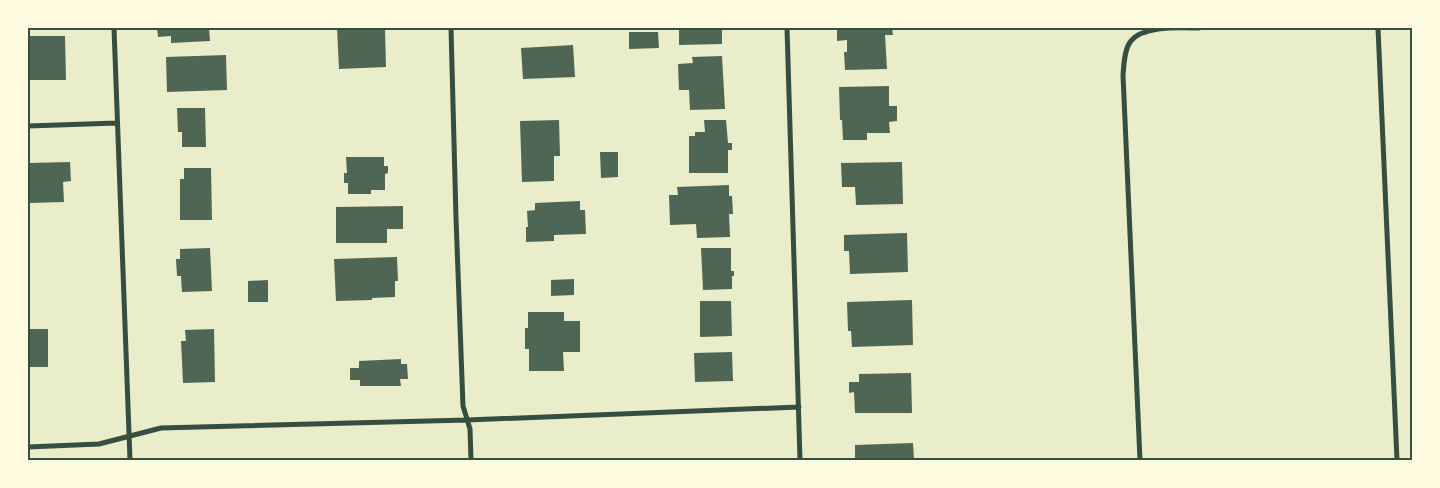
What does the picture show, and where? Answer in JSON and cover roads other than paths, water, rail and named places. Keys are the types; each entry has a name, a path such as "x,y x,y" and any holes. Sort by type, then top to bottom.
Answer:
{"street":[{"path":"114,28 130,460"},
{"path":"451,28 463,406 470,429 471,460"},
{"path":"787,28 800,460"},
{"path":"1140,460 1123,75 1124,57 1130,41 1142,33 1156,29 1200,28"},
{"path":"1378,28 1396,460"},
{"path":"28,126 117,124"},
{"path":"28,447 99,444 161,428 466,420 799,407"}]}
